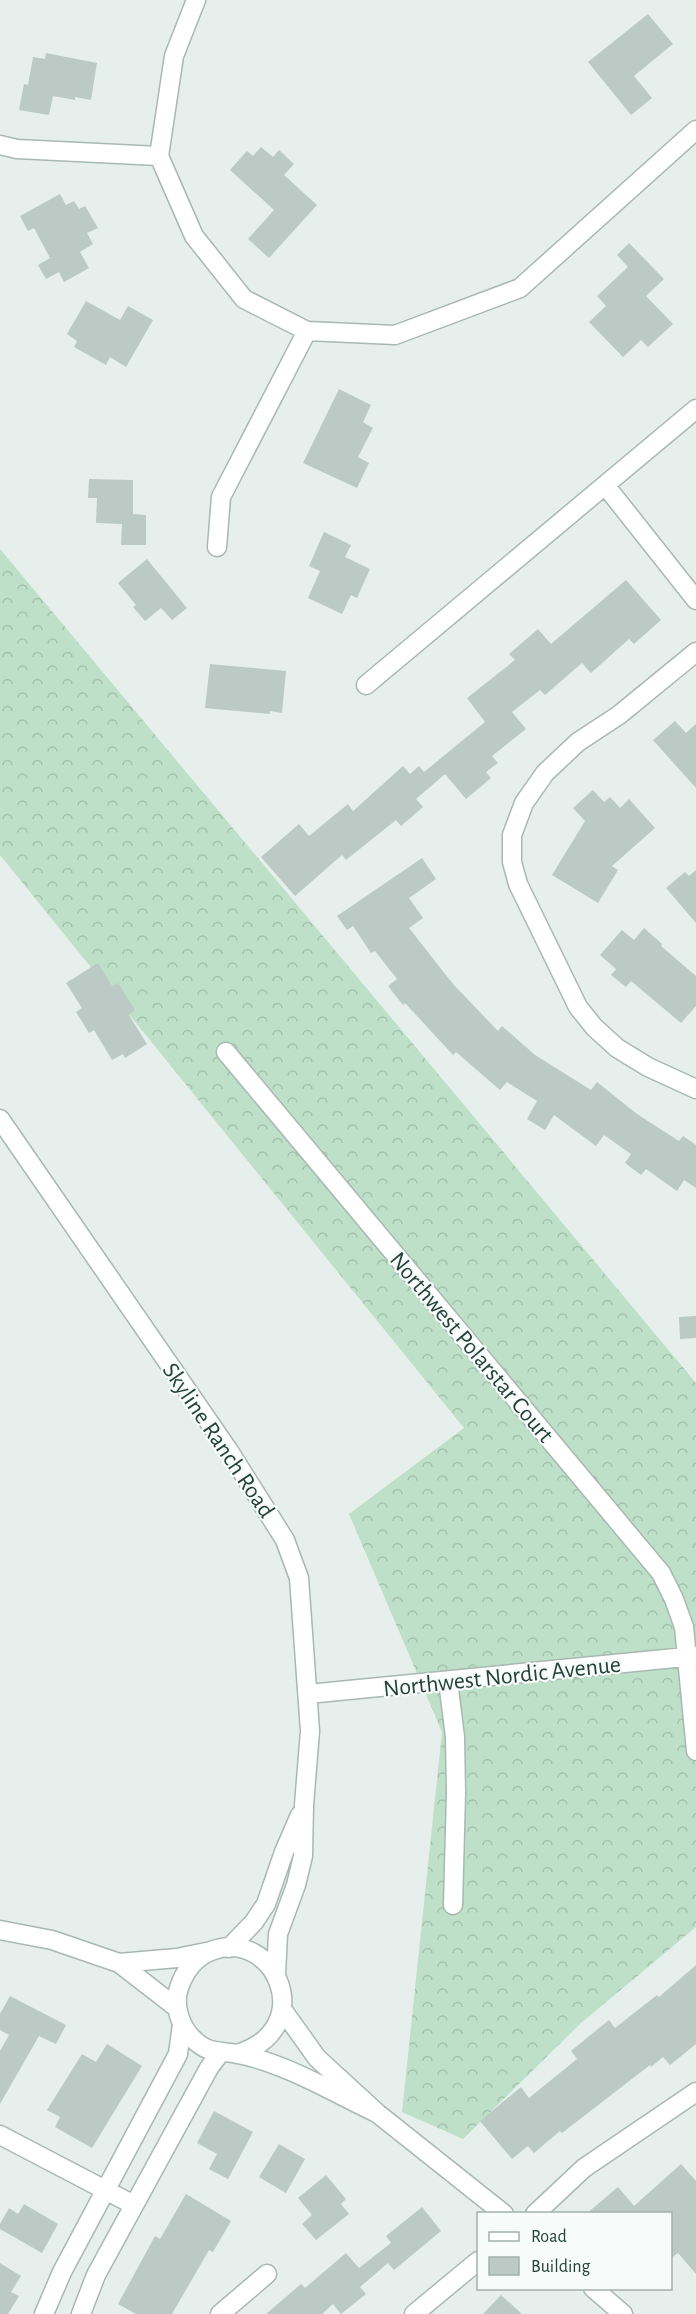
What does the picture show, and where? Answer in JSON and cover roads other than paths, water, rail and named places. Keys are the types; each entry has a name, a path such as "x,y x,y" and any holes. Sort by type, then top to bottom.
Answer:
{"street":[{"path":"195,0 174,56 159,156 194,236 244,299 307,331 394,335 520,288 696,130"},
{"path":"0,145 17,149 159,156"},
{"path":"217,547 221,497 307,331"},
{"path":"366,685 696,409"},
{"path":"604,485 696,600"},
{"path":"696,652 619,715 578,742 545,773 524,803 512,835 512,862 518,884 578,1007 594,1027 617,1048 648,1067 696,1089"},
{"name":"Northwest Polarstar Court","path":"226,1052 661,1572 674,1599 692,1657 696,1751"},
{"name":"Skyline Ranch Road","path":"0,1119 229,1451 285,1540 299,1578 310,1731 304,1805 303,1856 296,1885 278,1934 276,1974"},
{"name":"Northwest Nordic Avenue","path":"308,1694 692,1657"},
{"path":"448,1681 455,1737 453,1905"},
{"name":"Skyline Ranch Road","path":"220,1950 254,1922 266,1904 284,1852 304,1805"},
{"path":"0,1930 52,1940 119,1963 179,2016 191,2038 205,2048 275,2065 377,2113"},
{"path":"44,2314 62,2272 178,2054 178,1991 184,1975 195,1961 220,1950"},
{"path":"81,2314 96,2275 209,2068 229,2054 253,2049 267,2039 277,2025 282,2009 282,1991 276,1974 263,1960 247,1951 220,1950 177,1958 119,1963"},
{"path":"282,2009 317,2058 377,2113 501,2212"},
{"path":"537,2212 584,2168 696,2092"},
{"path":"0,2134 134,2205"},
{"path":"414,2314 477,2262"},
{"path":"220,2314 267,2274"},
{"path":"594,2290 623,2314"}]}
